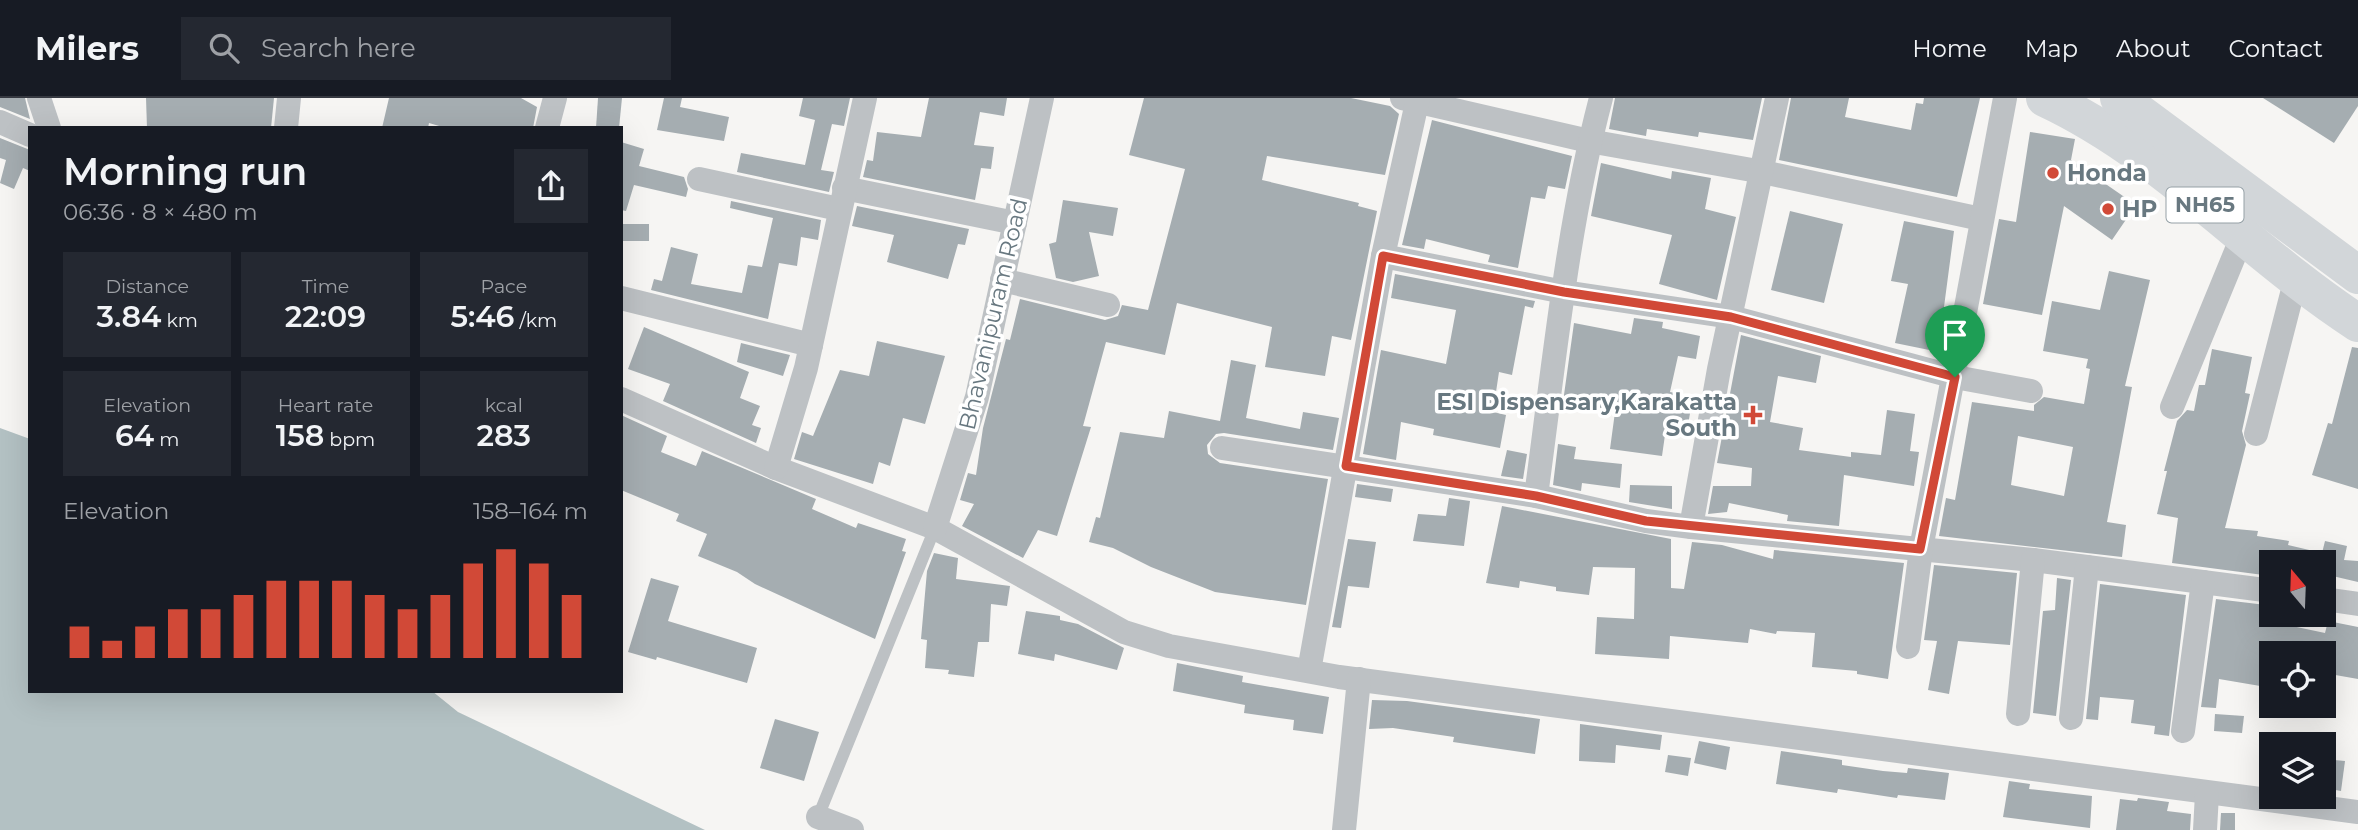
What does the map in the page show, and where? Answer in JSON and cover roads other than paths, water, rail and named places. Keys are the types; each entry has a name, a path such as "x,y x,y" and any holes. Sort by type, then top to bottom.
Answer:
{"highway":[{"name":"NH65","path":"2045,98 2098,125 2157,165 2242,237 2358,323"},
{"name":"NH65","path":"2119,98 2358,275"}],"street":[{"path":"39,98 48,126"},
{"path":"286,126 289,98"},
{"path":"548,126 555,98"},
{"path":"775,468 811,345 865,98"},
{"name":"Bhavanipuram Road","path":"935,528 977,397 1042,98"},
{"path":"1536,496 1564,292 1589,141 1601,98"},
{"path":"1691,527 1777,98"},
{"path":"1908,647 1920,549 1955,377 1981,219 2005,98"},
{"path":"1309,671 1412,99 1589,141 1763,172 1981,219"},
{"path":"0,122 28,134"},
{"path":"699,179 1015,223"},
{"path":"2172,407 2242,237"},
{"path":"1383,256 1564,292 1731,317 1955,377 2031,391"},
{"path":"2256,434 2296,278"},
{"path":"1002,280 1108,305"},
{"path":"623,298 811,345"},
{"path":"623,400 775,468 935,528 1124,632 1169,646 1359,679 2358,812"},
{"path":"1222,448 1536,496 1646,521 2033,560 2259,589"},
{"path":"2018,714 2033,560"},
{"path":"2071,718 2087,567"},
{"path":"2183,732 2203,582"},
{"path":"2336,600 2358,604"},
{"path":"1344,830 1359,679"},
{"path":"2205,830 2207,794"},
{"path":"818,817 852,830"}],"lane":[{"path":"818,817 935,528"}],"place":[{"name":"Honda","path":"2053,173"},
{"name":"HP","path":"2108,209"},
{"name":"ESI Dispensary,Karakatta South","path":"1753,415"}]}
